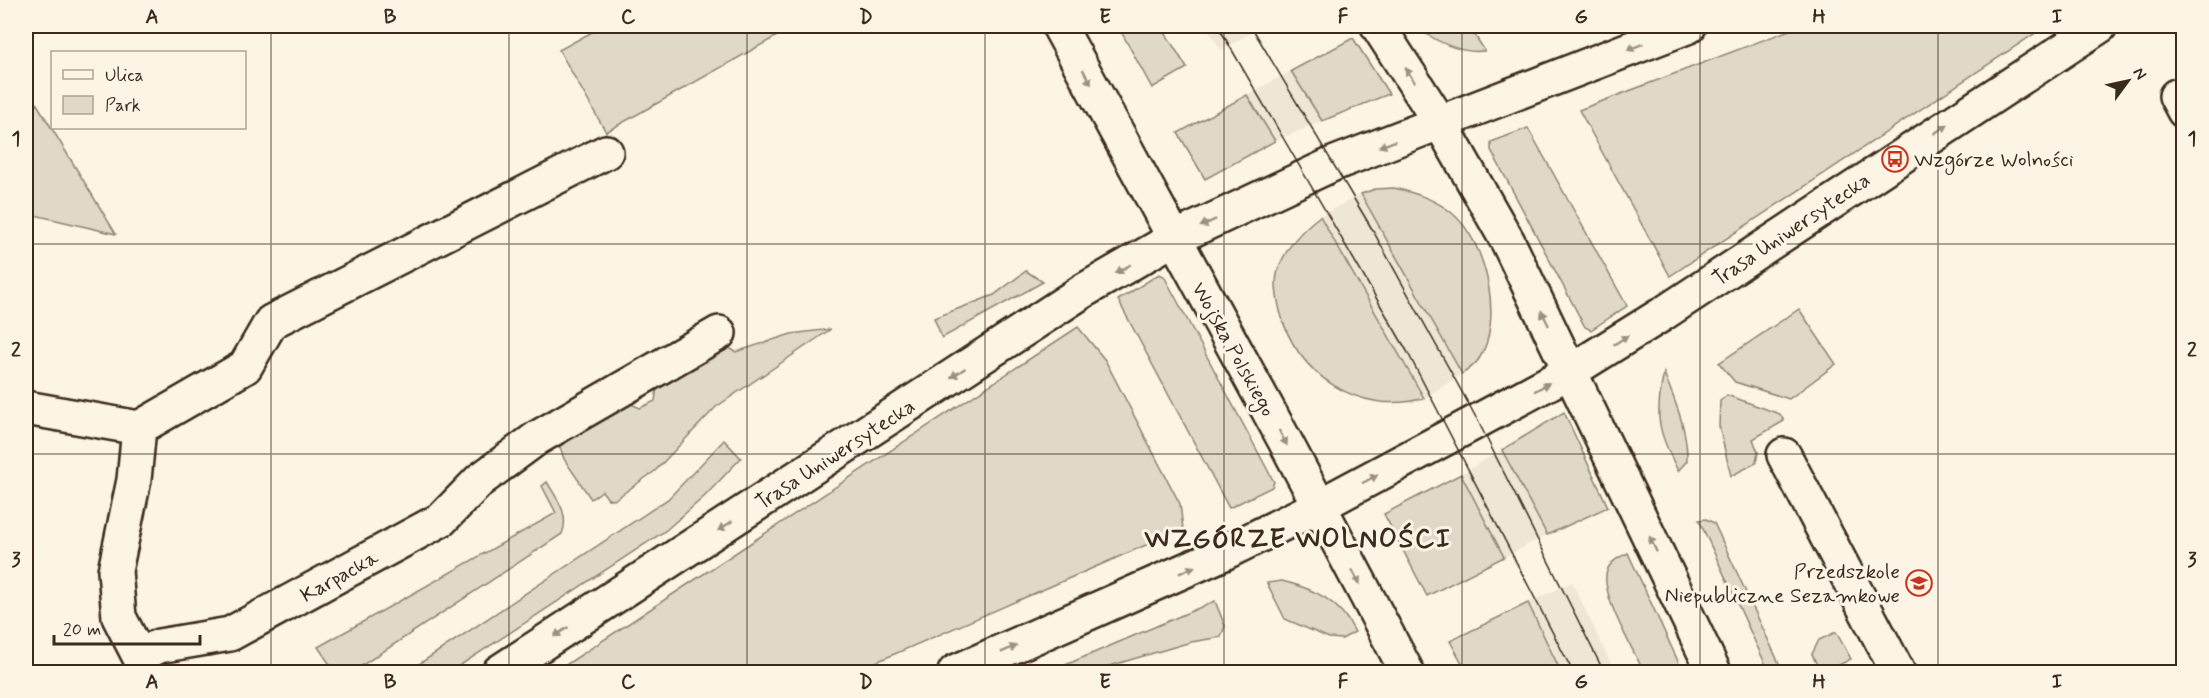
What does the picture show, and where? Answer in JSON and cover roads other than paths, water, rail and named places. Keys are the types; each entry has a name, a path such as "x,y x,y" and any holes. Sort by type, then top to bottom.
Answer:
{"main road":[{"name":"Wojska Polskiego","path":"1059,26 1407,672"},
{"path":"1378,26 1441,124 1508,242 1714,672"},
{"path":"1441,124 1689,26"},
{"name":"Trasa Uniwersytecka","path":"1319,506 1571,371 1670,309 2100,26"},
{"name":"Trasa Uniwersytecka","path":"499,672 1083,291 1173,239 1333,164 1441,124"},
{"path":"26,408 139,428 245,367 271,322 606,152"},
{"name":"Karpacka","path":"139,428 134,480 115,571 119,617 139,656 159,646 230,634 442,519 480,480 537,438 719,333"},
{"path":"1784,455 1898,672"},
{"path":"955,672 1224,553 1319,506"}],"tram line":[{"path":"1218,26 1407,351 1573,672"},
{"path":"1251,26 1372,229 1478,421 1604,672"}],"place":[{"name":"Wzgórze Wolności","path":"1895,159"},
{"name":"Przedszkole Niepubliczne Sezamkowe","path":"1919,583"}],"district":[{"name":"WZGÓRZE WOLNOŚCI","path":"1298,538"}]}
